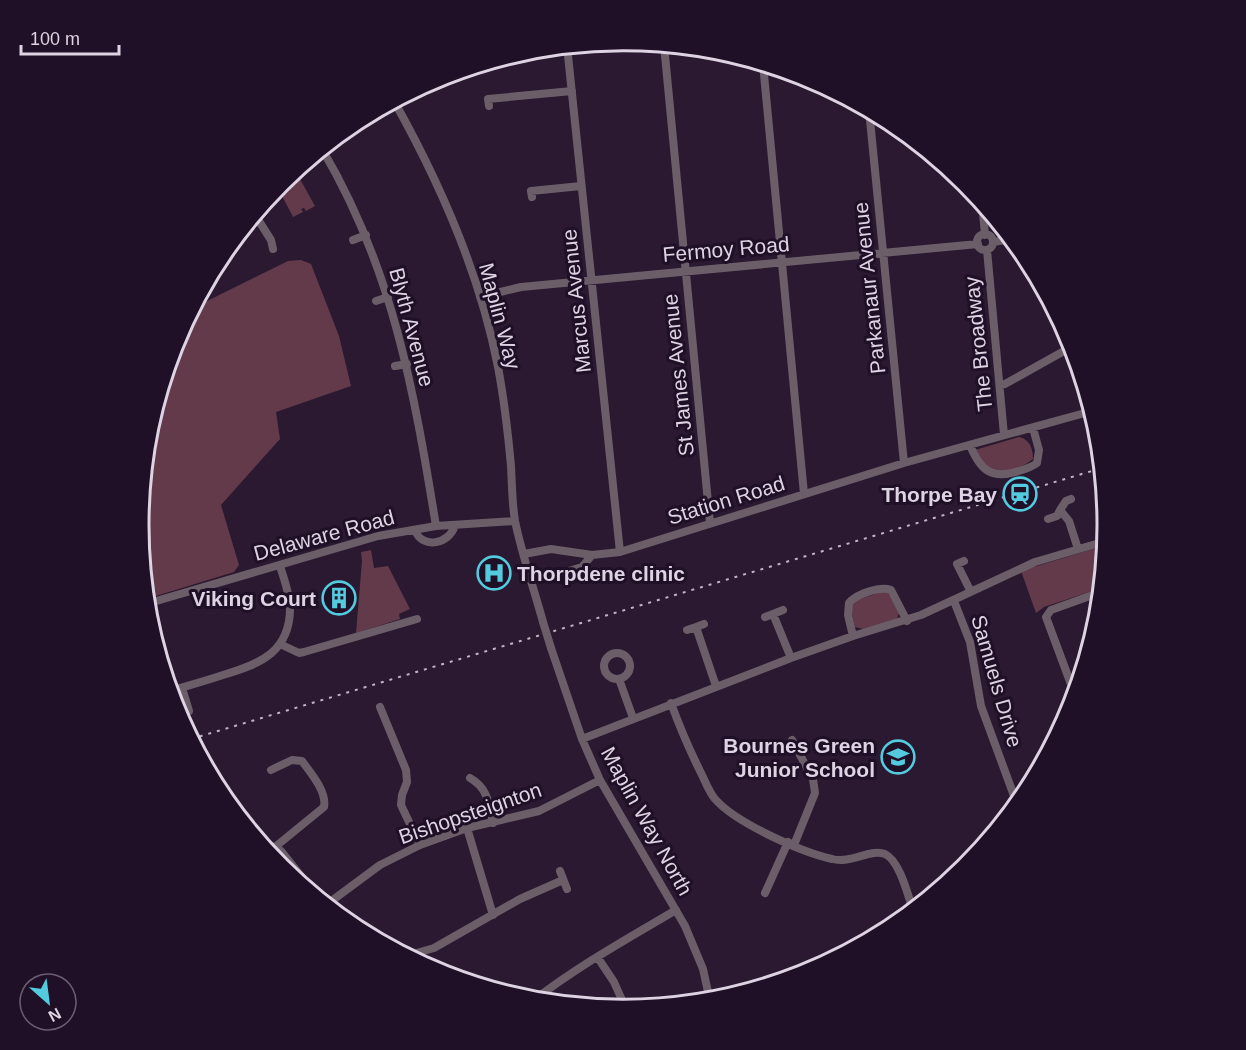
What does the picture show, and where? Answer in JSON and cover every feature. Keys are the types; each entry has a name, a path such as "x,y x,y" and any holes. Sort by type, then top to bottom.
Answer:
{"street":[{"name":"St James Avenue","path":"665,53 710,523"},
{"name":"Marcus Avenue","path":"568,54 620,552"},
{"path":"764,73 804,495"},
{"path":"488,99 572,91"},
{"name":"Maplin Way","path":"398,108 433,177 480,297 498,368 508,441 515,520 524,554"},
{"name":"Parkanaur Avenue","path":"870,121 904,464"},
{"name":"Blyth Avenue","path":"326,156 366,235 388,297 407,364 436,526"},
{"path":"531,190 581,186"},
{"path":"983,217 985,235"},
{"path":"259,221 273,243"},
{"path":"353,240 366,235"},
{"path":"985,235 992,238 993,242 987,250 980,248 978,244 980,237 985,235"},
{"path":"993,242 1002,241"},
{"name":"Fermoy Road","path":"480,297 521,287 978,244"},
{"name":"The Broadway","path":"987,250 1005,435"},
{"path":"376,301 388,297"},
{"path":"1000,385 1064,351"},
{"path":"395,366 407,364"},
{"name":"Station Road","path":"524,554 551,549 592,555 620,552 870,474 1084,413"},
{"path":"970,445 976,459 988,471 1003,475 1011,473 1037,463 1039,450 1033,428"},
{"path":"1048,519 1057,516 1066,501 1071,499"},
{"path":"1060,510 1069,521 1078,549"},
{"name":"Delaware Road","path":"155,601 378,536 436,526 515,520"},
{"path":"415,530 424,541 443,541 451,535 455,525"},
{"path":"582,739 791,658 854,636 907,621 1029,564 1096,544"},
{"name":"Maplin Way North","path":"524,554 551,648 582,739 600,780 676,910 698,956 708,991"},
{"name":"Station Road","path":"552,576 582,567 592,555"},
{"path":"957,564 971,592"},
{"path":"179,689 256,665 272,654 280,644 287,628 290,607 280,566"},
{"path":"854,636 848,615 849,603 854,597 885,588 891,590 907,621"},
{"path":"1070,682 1046,617 1051,610 1092,595"},
{"name":"Samuels Drive","path":"954,601 973,654 981,706 1013,794"},
{"path":"783,610 769,615 791,658"},
{"path":"280,644 299,653 405,619 417,619"},
{"path":"696,627 716,686"},
{"path":"619,679 633,718"},
{"path":"182,688 189,711"},
{"path":"671,703 689,750 714,798 746,824 832,859 851,860 872,853 886,855 893,859 898,868 911,902"},
{"path":"380,707 406,770 407,782 401,805 420,845"},
{"path":"765,893 815,793 813,779 792,740"},
{"path":"272,770 292,760 302,761 325,800 322,810 275,847"},
{"path":"470,778 478,783 486,793 493,823"},
{"name":"Bishopsteignton","path":"333,900 380,865 420,845 467,828 539,811 600,780"},
{"path":"467,828 493,915"},
{"path":"277,848 289,861"},
{"path":"418,952 434,948 562,875 567,889"},
{"path":"544,992 569,973 676,910"},
{"path":"598,958 614,982 622,999"}],"shaded area":[{"path":"300,179 315,206 306,211 304,208 301,209 303,212 293,217 282,196"},
{"path":"301,260 311,264 339,336 351,386 276,412 280,439 221,505 239,565 234,572 155,596 149,525 153,463 165,402 185,344 205,302 288,261"},
{"path":"1019,437 1030,445 1033,459 1016,469 1002,473 989,471 975,450"},
{"path":"1096,548 1092,591 1044,607 1036,613 1021,571"},
{"path":"371,550 374,568 388,566 410,609 399,614 400,619 356,633 361,552"},
{"path":"887,591 899,613 897,619 863,629 855,627 850,606 854,601"}],"railway":[{"path":"199,737 1094,470"}],"place":[{"name":"Thorpe Bay","path":"1020,494"},
{"name":"Thorpdene clinic","path":"494,573"},
{"name":"Viking Court","path":"339,598"},
{"name":"Bournes Green Junior School","path":"898,757"}]}
